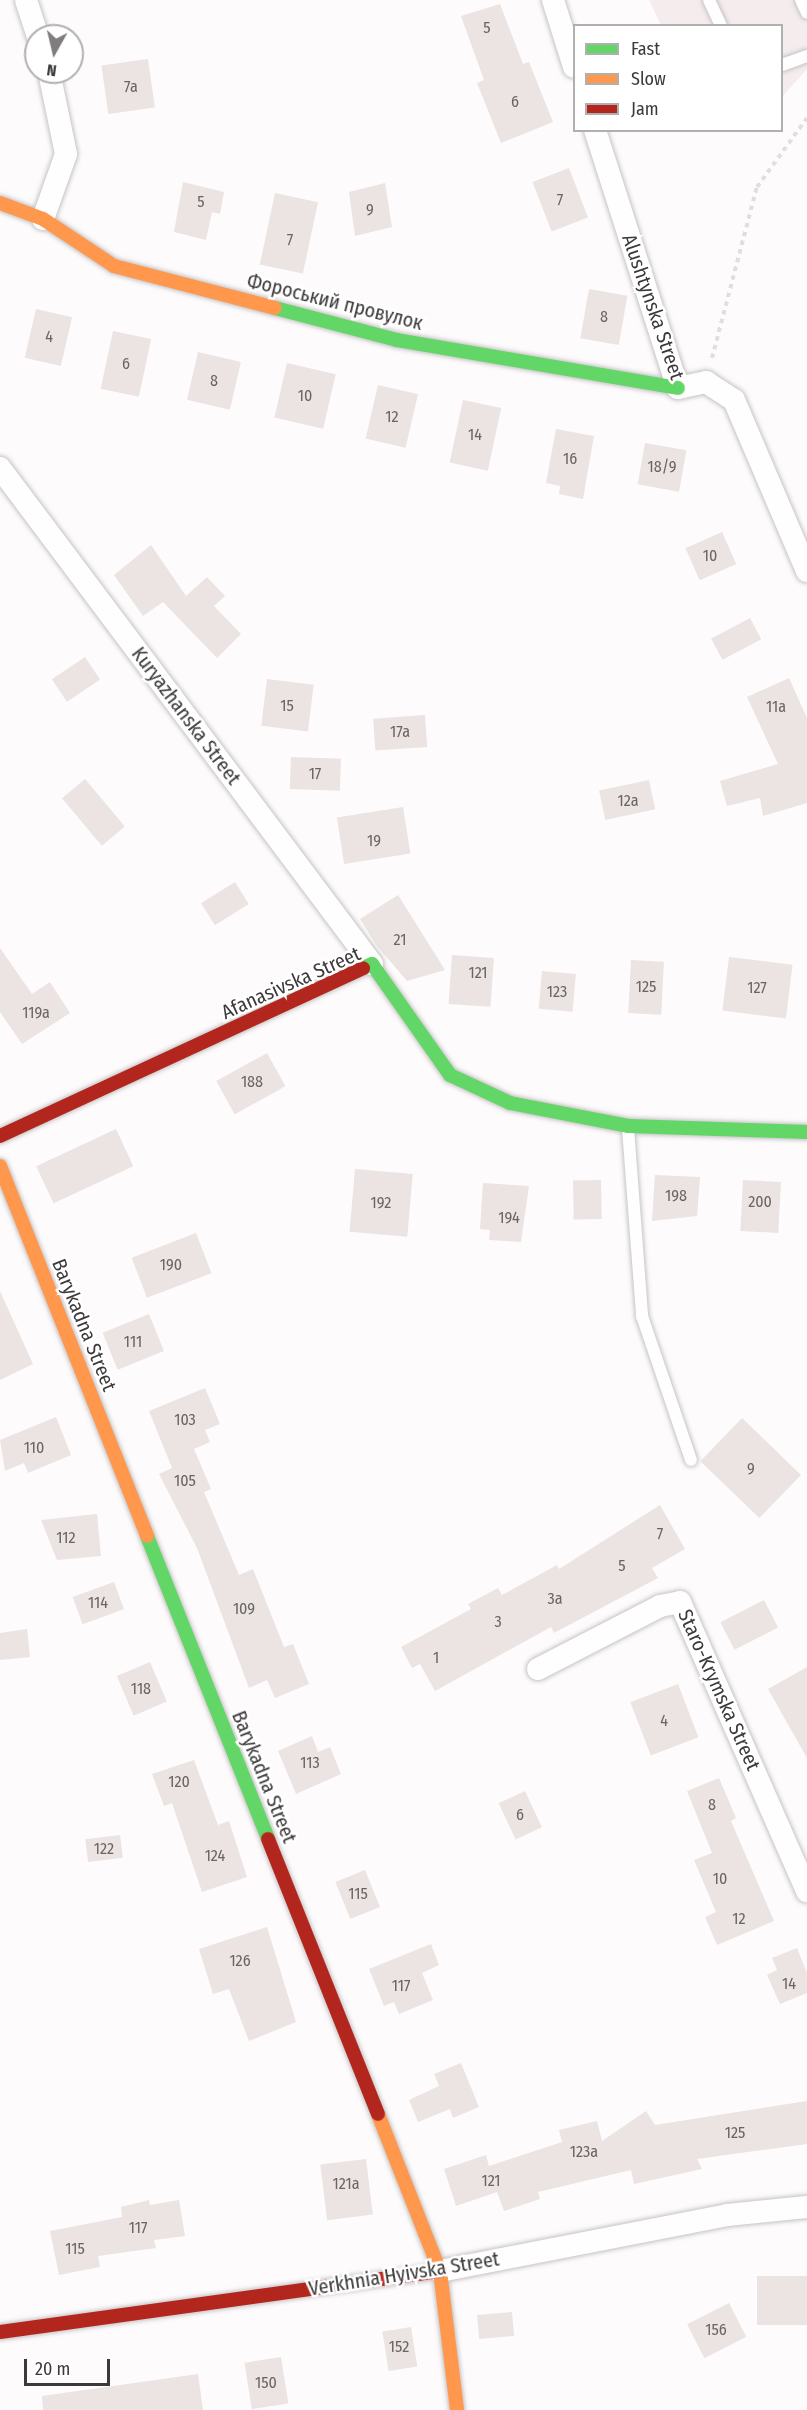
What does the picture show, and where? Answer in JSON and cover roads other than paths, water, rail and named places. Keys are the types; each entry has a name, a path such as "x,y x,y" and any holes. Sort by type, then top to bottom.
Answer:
{"street":[{"path":"27,0 34,24"},
{"path":"553,0 573,64"},
{"path":"44,219 66,154 51,84"},
{"name":"Alushtynska Street","path":"596,132 678,388 706,382 734,400 807,571"},
{"name":"Фороський провулок","path":"0,203 44,219 114,266 397,340 678,388"},
{"name":"Kuryazhanska Street","path":"0,468 372,964"},
{"name":"Afanasivska Street","path":"0,1136 372,964 450,1075 510,1103 628,1126 807,1132"},
{"name":"Barykadna Street","path":"0,1166 440,2271 458,2410"},
{"name":"Staro-Krymska Street","path":"538,1669 660,1606 680,1602 807,1890"},
{"name":"Verkhnia Hyivska Street","path":"0,2332 440,2271 728,2215 807,2207"}],"lane":[{"path":"709,0 720,24"},
{"path":"801,0 807,13"},
{"path":"783,65 807,56"},
{"path":"628,1126 642,1316 692,1460"}]}
